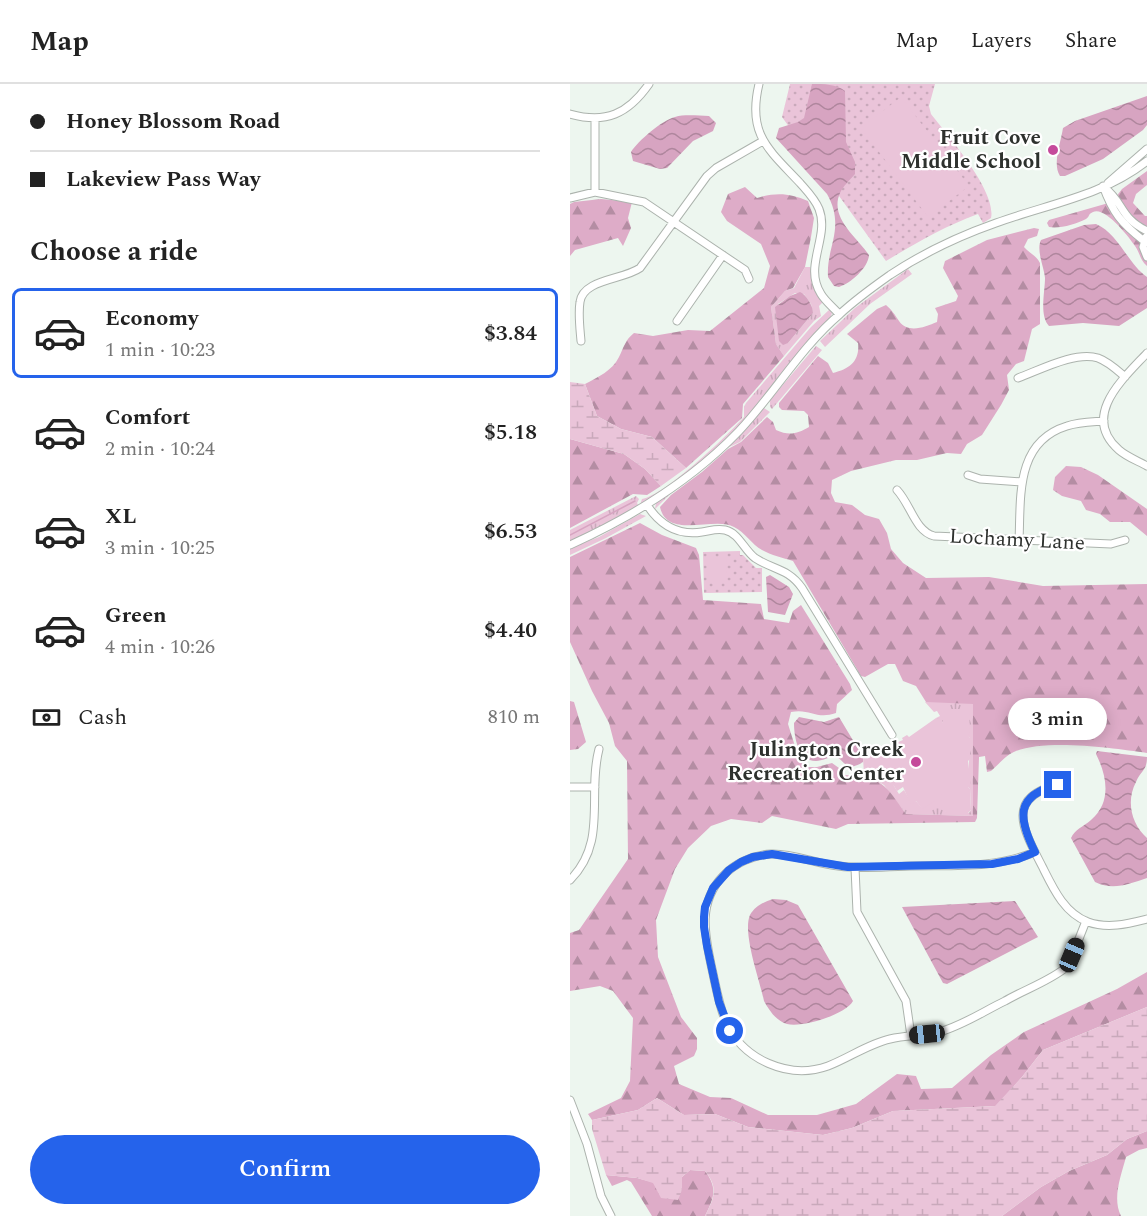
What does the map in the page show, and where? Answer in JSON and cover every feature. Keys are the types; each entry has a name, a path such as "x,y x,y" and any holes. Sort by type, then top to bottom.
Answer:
{"street":[{"path":"570,114 595,118 621,112 636,100 649,84"},
{"path":"759,84 754,115 763,141 818,205 822,225 814,266 815,280 821,294 839,314"},
{"path":"595,118 595,192"},
{"path":"581,341 579,305 583,293 593,285 629,275 640,268 711,172 763,141"},
{"path":"1103,186 1147,149"},
{"path":"570,546 647,505 692,473 738,432 808,347 839,314 889,276 944,244 997,222 1118,182 1147,161"},
{"path":"1103,186 1117,217 1146,236 1147,257"},
{"path":"570,198 595,192 644,202 745,270 749,279"},
{"path":"677,321 723,255"},
{"path":"1147,353 1108,398 1104,421 1107,434 1114,445 1147,466"},
{"path":"1018,378 1084,356 1105,361 1125,377"},
{"path":"1019,541 1022,482 1029,458 1046,437 1068,426 1104,421"},
{"path":"968,475 980,479 1022,482"},
{"name":"Lochamy Lane","path":"897,490 906,500 920,528 928,535 1111,544 1125,540"},
{"path":"647,505 661,522 676,531 694,533 718,529 729,531 755,558 782,569 794,578 892,735"},
{"path":"570,880 582,865 592,844 598,749"},
{"path":"1058,785 1038,791 1027,803 1023,813 1024,828 1064,905 1086,921 1111,926 1147,919"},
{"path":"570,787 595,787"},
{"path":"1035,852 1018,859 992,864 855,868 826,865 772,854 753,857 741,862 721,878 705,907 704,927 722,1013 730,1031 746,1049 763,1062 784,1069 818,1069 881,1042 944,1031 1060,972 1068,964 1086,921"},
{"path":"855,868 857,912 906,1001 910,1036"},
{"path":"570,1100 587,1144 598,1186 611,1216"}],"green space":[{"path":"790,84 935,84 929,106 931,114 979,179 991,207 991,218 983,223 978,214 931,235 886,261 782,117"},
{"path":"901,97 969,186 928,217 861,128"},
{"path":"1147,171 1147,185 1136,194 1133,203 1147,216 1147,266 1128,236 1110,218 1098,211 1078,223 1063,227 1049,227 1047,223 1049,220 1112,202 1122,189"},
{"path":"745,187 757,198 783,194 808,201 814,218 805,267 793,288 785,291 771,307 776,344 784,356 743,404 742,418 686,468 652,437 621,429 597,416 585,384 613,366 634,333 653,336 688,330 710,331 764,288 770,266 761,244 727,221 721,212 728,194"},
{"path":"601,199 632,202 628,218 631,228 623,246 618,238 575,250 570,256 570,204"},
{"path":"1034,228 1039,229 1037,236 1028,239 1024,247 1040,263 1040,324 1032,329 1024,361 1016,364 1007,375 1009,390 982,435 967,444 961,454 947,453 917,460 896,460 851,471 832,480 831,493 835,502 852,505 865,515 879,519 887,533 891,549 903,563 926,578 989,577 1043,586 1147,584 1147,753 1063,745 1029,747 1013,752 987,772 985,756 979,757 975,822 848,824 836,829 772,816 762,823 731,819 711,826 688,848 675,869 656,920 658,957 681,1017 697,1038 697,1049 694,1056 674,1066 679,1084 710,1097 731,1098 768,1115 817,1115 856,1104 897,1074 916,1076 921,1089 952,1088 991,1055 1024,1032 1117,989 1147,972 1147,1007 1043,1050 996,1106 893,1111 852,1128 823,1135 748,1127 715,1114 684,1115 657,1098 638,1110 592,1120 588,1114 621,1098 630,1081 633,1018 613,991 600,986 570,991 570,933 579,930 628,859 627,761 615,746 609,723 570,642 570,557 640,523 662,535 696,548 699,555 703,600 761,604 764,619 789,623 793,611 801,605 852,690 837,704 836,713 818,715 803,711 791,712 788,724 799,759 809,767 832,763 844,775 875,780 893,795 906,814 973,816 973,704 926,702 916,686 903,681 895,664 888,664 865,677 861,676 793,561 762,550 738,529 726,524 681,525 672,523 664,517 660,507 671,495 728,449 741,442 767,417 773,422 776,430 789,434 809,427 808,415 804,411 782,410 779,403 818,356 828,363 833,373 853,363 857,355 858,343 847,334 877,309 886,305 907,327 917,328 937,322 938,314 935,308 956,301 958,296 943,268 945,261 987,240"},
{"path":"805,267 810,267 814,286 823,302 819,306 821,316 784,356 776,344 771,307 785,291 794,288","holes":["795,293 804,294 811,304 813,313 788,343 778,304"]},
{"path":"908,269 912,274 870,304 825,347 820,341 855,308"},
{"path":"830,309 832,313 830,319 738,427 700,463 640,505 642,499 680,476 736,426 744,417 746,403 811,327"},
{"path":"816,346 822,350 772,409 770,400"},
{"path":"570,382 585,384 597,416 621,429 652,437 686,468 661,486 645,469 624,454 570,439"},
{"path":"764,408 770,412 740,442 727,448 655,509 656,503 743,430"},
{"path":"570,439 624,454 645,469 661,486 647,495 633,494 570,528"},
{"path":"1066,466 1081,467 1098,475 1147,509 1147,536 1130,522 1110,522 1100,514 1086,510 1081,501 1062,496 1053,490 1055,477"},
{"path":"636,496 639,499 637,503 639,507 570,542 570,530"},
{"path":"640,514 646,516 570,555 570,548 599,537"},
{"path":"740,551 740,555 743,555 756,568 762,568 762,592 704,593 703,552"},
{"path":"709,559 726,559 727,581 709,581"},
{"path":"570,701 574,702 586,742 578,749 570,750"},
{"path":"925,702 973,703 973,816 906,814 884,785 872,778 882,773 899,794 904,790 911,802 916,801 922,808 934,793 942,793 945,811 969,813 971,810 968,787 970,738 944,712 944,724 936,718 940,716 937,711 934,712"},
{"name":"Julington Creek Recreation Center","path":"946,709 967,709 969,711 970,759 968,761 971,785 968,787 971,810 968,813 945,811 945,802 942,802 941,793 935,793 933,797 935,801 922,809 916,801 911,805 903,787 897,791 894,786 883,781 882,773 872,778 864,774 863,758 872,752 875,756 890,746 891,748 903,740 902,738 907,735 909,737 936,718 942,719 944,723"},
{"path":"1147,1007 1147,1131 1127,1139 1107,1155 1069,1171 1041,1187 1002,1216 705,1216 711,1204 714,1188 705,1171 690,1170 682,1177 682,1190 678,1200 661,1198 653,1183 637,1178 606,1175 592,1129 592,1120 638,1110 657,1098 684,1115 715,1114 748,1127 823,1135 852,1128 893,1111 995,1106 1043,1050"},
{"path":"1147,1131 1147,1148 1126,1157 1117,1194 1121,1216 1002,1216 1041,1187 1069,1171 1107,1155 1127,1139"},
{"path":"690,1170 705,1171 712,1183 711,1204 705,1216 652,1216 631,1182 627,1180 612,1186 606,1175 637,1178 682,1190 682,1177"}],"water":[{"path":"812,84 825,84 845,91 846,142 855,162 855,174 840,193 838,211 846,227 869,255 866,265 858,274 839,287 834,286 828,277 835,217 827,194 776,138 779,128 804,118"},
{"path":"1147,96 1147,125 1143,130 1103,159 1065,176 1060,176 1057,159 1063,128 1075,121"},
{"path":"679,116 709,116 716,123 713,131 693,141 667,168 660,169 633,161 631,152 634,147 664,122"},
{"path":"1096,224 1111,234 1147,277 1147,308 1119,326 1083,323 1049,326 1043,310 1045,278 1040,254 1041,240 1084,225"},
{"path":"800,292 809,301 813,313 788,343 783,345 779,341 775,307"},
{"path":"770,575 789,587 793,594 785,615 768,612 766,577"},
{"path":"799,717 824,722 839,717 863,757 863,762 849,767 835,756 816,761 805,757 798,747 795,735 794,723"},
{"path":"1097,751 1147,757 1145,768 1133,789 1131,804 1137,826 1147,838 1147,878 1121,886 1108,886 1095,882 1071,838 1098,813 1105,797 1105,780"},
{"path":"773,899 786,900 798,905 853,1001 841,1011 823,1019 794,1025 779,1020 764,1001 752,957 748,923 754,909"},
{"path":"1015,901 1038,937 947,984 943,983 902,907"}],"waterway":[{"path":"570,535 635,501"}],"place":[{"name":"Fruit Cove Middle School","path":"1053,150"},
{"name":"Julington Creek Recreation Center","path":"916,762"}],"route":[{"path":"730,1031 719,1002 704,927 705,907 713,888 729,870 753,857 772,854 826,865 855,868 992,864 1018,859 1035,852 1022,821 1027,803 1038,791 1058,785"}]}
